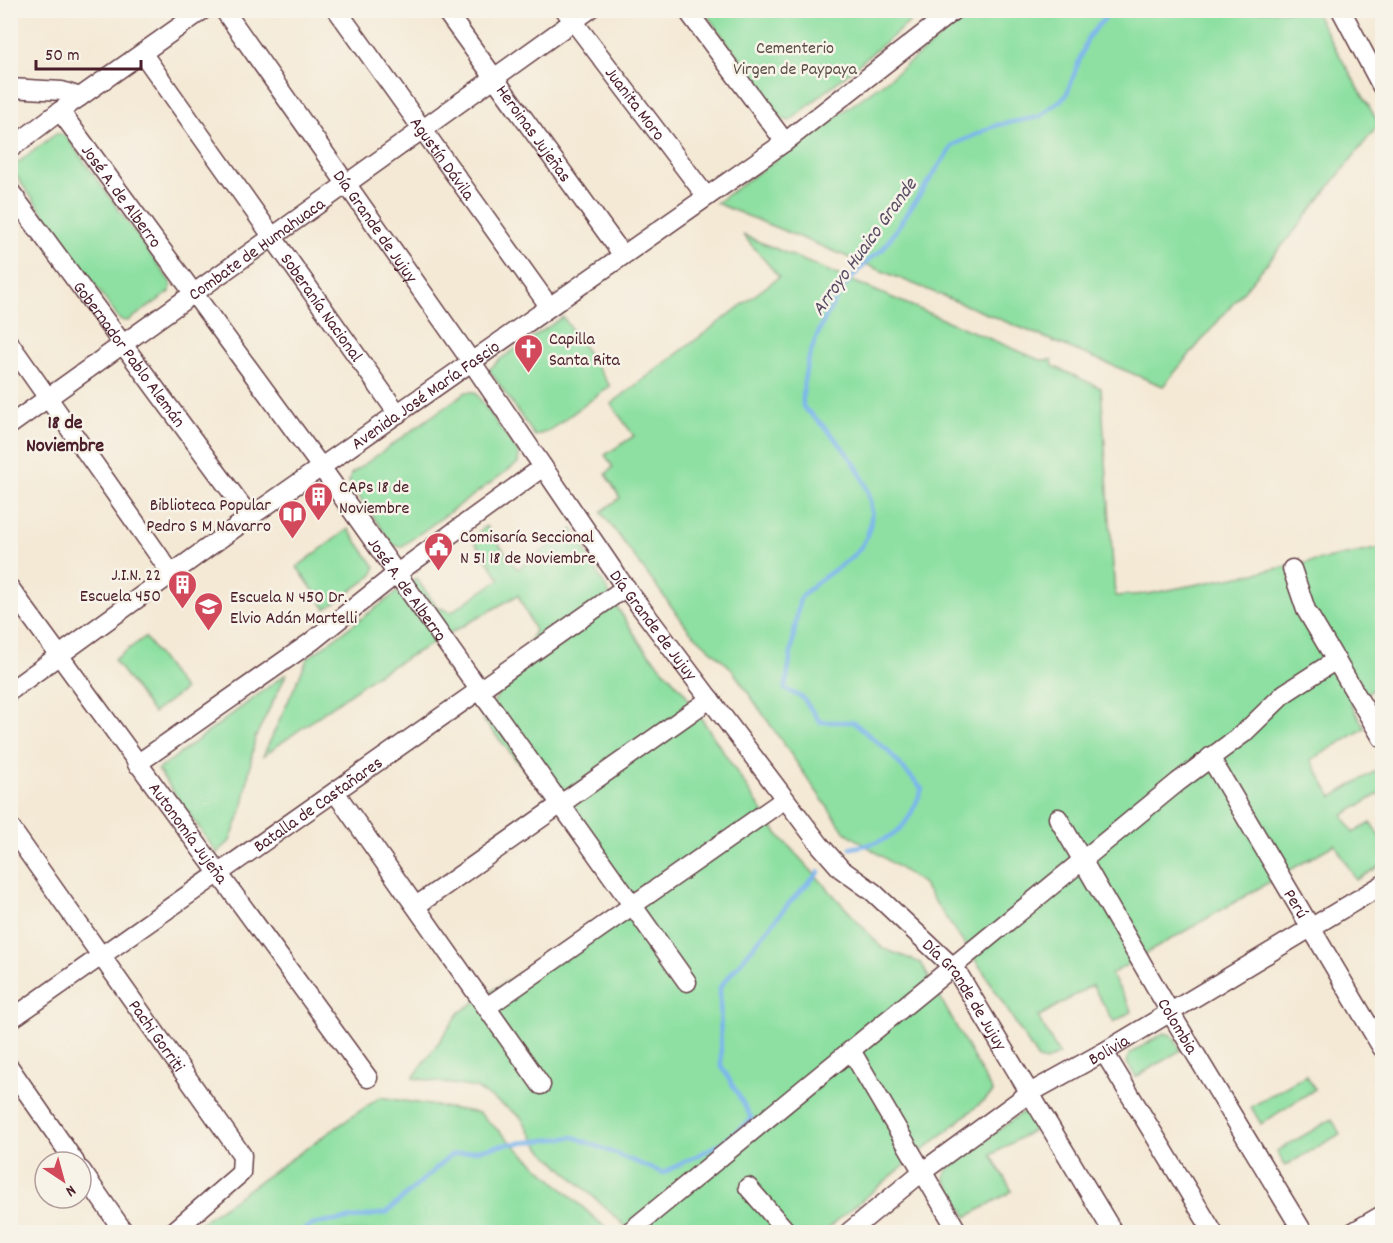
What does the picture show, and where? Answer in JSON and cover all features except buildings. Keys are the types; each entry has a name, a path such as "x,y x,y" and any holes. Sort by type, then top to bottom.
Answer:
{"street":[{"path":"10,149 203,10"},
{"name":"Día Grande de Jujuy","path":"224,10 471,361 626,587 785,799 841,869 873,892 954,968 1113,1233"},
{"name":"Agustín Dávila","path":"337,10 549,306"},
{"name":"Heroinas Jujeñas","path":"445,10 622,254"},
{"name":"Combate de Humahuaca","path":"10,425 495,80 569,16 589,10"},
{"path":"687,10 785,142"},
{"name":"Avenida José María Fascio","path":"10,691 250,517 622,254 785,142 954,10"},
{"path":"1341,10 1383,87"},
{"name":"Juanita Moro","path":"569,16 706,196"},
{"name":"Soberanía Nacional","path":"143,54 271,238 398,414"},
{"path":"10,88 62,90 80,97"},
{"name":"José A. de Alberro","path":"60,111 321,467 687,982"},
{"name":"Gobernador Pablo Alemán","path":"10,191 125,343 250,517"},
{"path":"10,344 171,573"},
{"path":"137,764 310,642 396,574 543,467"},
{"path":"1292,569 1306,610 1336,660 1375,706 1383,738"},
{"name":"Batalla de Castañares","path":"10,1020 104,957 626,587"},
{"name":"Autonomía Jujeña","path":"10,588 368,1078"},
{"path":"629,1233 1210,757 1244,733 1285,693 1336,660"},
{"path":"416,906 710,699"},
{"name":"Perú","path":"1210,757 1383,1048"},
{"path":"335,792 541,1085"},
{"path":"487,1007 785,799"},
{"name":"Colombia","path":"1058,818 1170,1012 1303,1233"},
{"name":"Pachi Gorriti","path":"10,827 242,1155 241,1173 173,1233"},
{"name":"Bolivia","path":"849,1233 922,1172 1028,1094 1104,1052 1383,885"},
{"path":"852,1052 958,1233"},
{"path":"1104,1052 1213,1233"},
{"path":"10,1068 67,1150"},
{"path":"748,1187 787,1233"},
{"path":"93,1188 124,1233"},
{"path":"1353,1233 1383,1215"}],"green space":[{"path":"975,10 1314,11 1379,124 1297,228 1163,386 716,203 887,80"},
{"name":"Cementerio Virgen de Paypaya","path":"704,11 923,11 790,121 782,119"},
{"path":"57,133 66,136 171,283 170,292 128,321 120,320 14,173 15,165"},
{"path":"743,235 1040,360 1052,360 1053,366 1101,388 1115,596 1148,594 1382,548 1382,684 1350,703 1365,728 1311,760 1332,797 1382,767 1382,792 1343,815 1353,833 1371,823 1382,841 1382,865 1356,880 1335,844 1111,974 1132,1011 1114,1022 1092,985 1038,1017 1059,1054 1046,1061 1038,1059 985,974 922,883 844,831 731,668 689,630 601,512 620,498 606,474 613,467 605,455 634,436 611,404 779,277"},
{"path":"563,317 610,386 550,430 535,436 489,370 499,360"},
{"path":"466,392 475,392 519,454 518,463 401,547 393,545 349,482 351,474"},
{"path":"486,526 517,569 573,529 642,646 684,692 776,832 882,948 921,963 993,1093 823,1232 632,1232 541,1149 520,1116 476,1088 413,1078 460,1012 633,899 483,720 535,631 518,595 376,675 263,756 308,658 416,578 437,607 451,612 500,579 472,538"},
{"path":"348,529 375,567 373,575 326,609 297,567"},
{"path":"145,637 184,690 153,713 114,660"},
{"path":"287,673 255,738 243,806 230,841 217,853 158,770"},
{"path":"1164,1033 1172,1035 1181,1050 1136,1077 1127,1063 1129,1054"},
{"path":"1306,1075 1315,1089 1261,1124 1251,1107"},
{"path":"380,1097 479,1113 610,1232 187,1232"},
{"path":"1021,1113 1029,1115 1037,1128 991,1155 1012,1191 967,1217 945,1179 946,1171"},
{"path":"1332,1119 1340,1134 1285,1166 1277,1151"}],"waterway":[{"name":"Arroyo Huaico Grande","path":"851,848 879,841 897,831 910,815 922,789 887,750 853,722 820,722 803,698 785,689 800,599 814,585 858,551 870,525 871,506 866,487 857,468 832,435 803,407 804,386 815,341 825,319 851,279 883,249 953,145 997,125 1039,117 1066,96 1088,37 1112,10"},
{"path":"298,1232 315,1224 386,1213 451,1155 509,1144 574,1137 663,1173 722,1143 752,1119 721,1065 720,987 791,901 819,872"}],"place":[{"name":"Capilla Santa Rita","path":"528,374"},
{"name":"CAPs 18 de Noviembre","path":"318,522"},
{"name":"Biblioteca Popular Pedro S M Navarro","path":"292,540"},
{"name":"Comisaría Seccional N 51 18 de Noviembre","path":"439,572"},
{"name":"J.I.N. 22 Escuela 450","path":"182,610"},
{"name":"Escuela N 450 Dr. Elvio Adán Martelli","path":"209,632"}],"district":[{"name":"18 de Noviembre","path":"65,432"}]}
